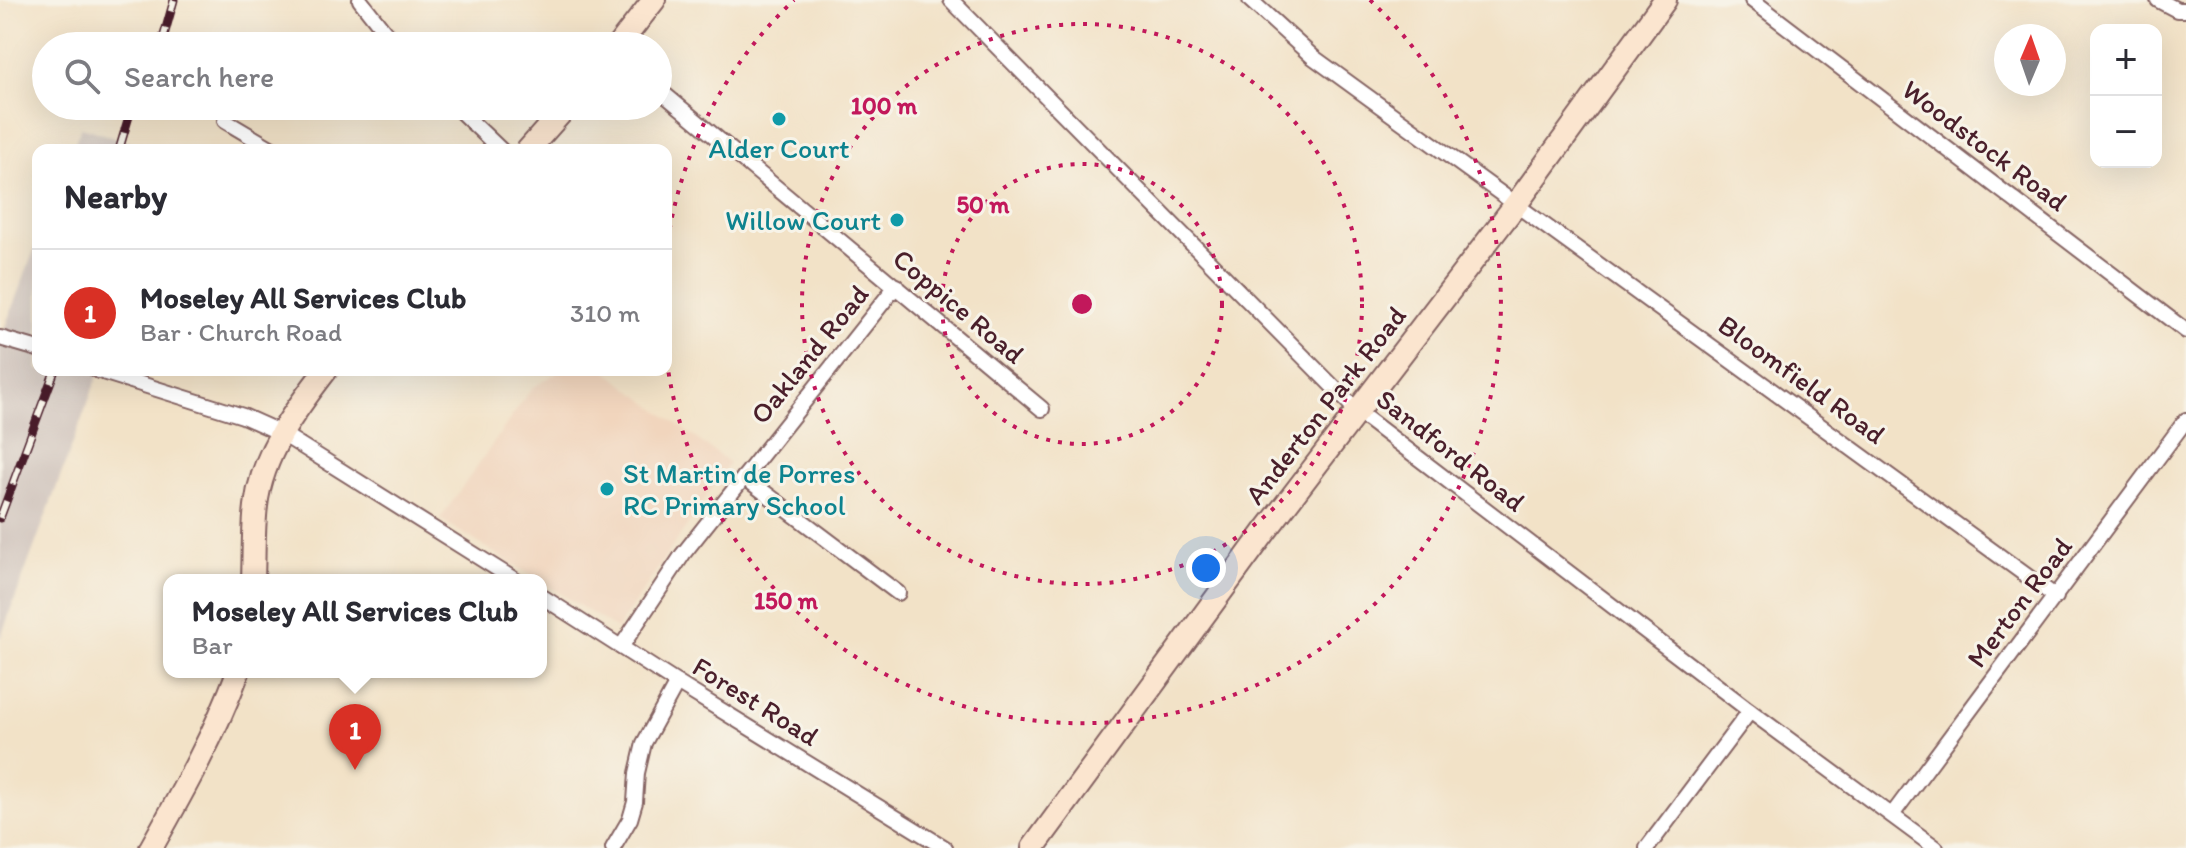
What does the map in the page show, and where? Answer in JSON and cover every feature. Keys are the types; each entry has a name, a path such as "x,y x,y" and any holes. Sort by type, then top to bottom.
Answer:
{"street":[{"path":"360,0 385,32"},
{"name":"Sandford Road","path":"951,0 1358,412 1750,711 1936,848"},
{"name":"Bloomfield Road","path":"1250,0 1313,57 2056,597"},
{"name":"Anderton Park Road","path":"1033,848 1267,529 1517,203 1665,0"},
{"name":"Woodstock Road","path":"1752,0 2186,331"},
{"path":"2158,0 2177,10 2186,10"},
{"path":"629,32 652,1"},
{"name":"Coppice Road","path":"672,101 1042,409"},
{"path":"470,120 495,144"},
{"path":"533,144 555,120"},
{"path":"225,121 264,144"},
{"name":"Oakland Road","path":"621,647 683,554 896,286"},
{"path":"6,339 32,347"},
{"path":"116,376 243,416 281,433 505,574"},
{"path":"253,574 256,504 265,469 281,433 322,376"},
{"name":"Merton Road","path":"1892,815 2186,420"},
{"path":"744,477 898,593"},
{"name":"Forest Road","path":"547,600 945,848"},
{"path":"151,848 194,773 236,678"},
{"path":"613,848 633,810 644,743 677,683"},
{"path":"1647,848 1750,711"}],"shaded area":[{"path":"81,127 133,144 74,144"},
{"path":"32,256 32,376 98,376 0,639 0,340"},
{"path":"552,376 612,376 729,463 617,629 547,585 547,574 528,574 440,519 532,388"}],"railway":[{"path":"165,32 174,0"},
{"path":"121,144 128,120"},
{"path":"0,518 53,376"}],"place":[{"name":"Alder Court","path":"779,119"},
{"name":"Willow Court","path":"897,220"},
{"name":"St Martin de Porres RC Primary School","path":"607,489"},
{"name":"Moseley All Services Club","path":"355,770"}]}
